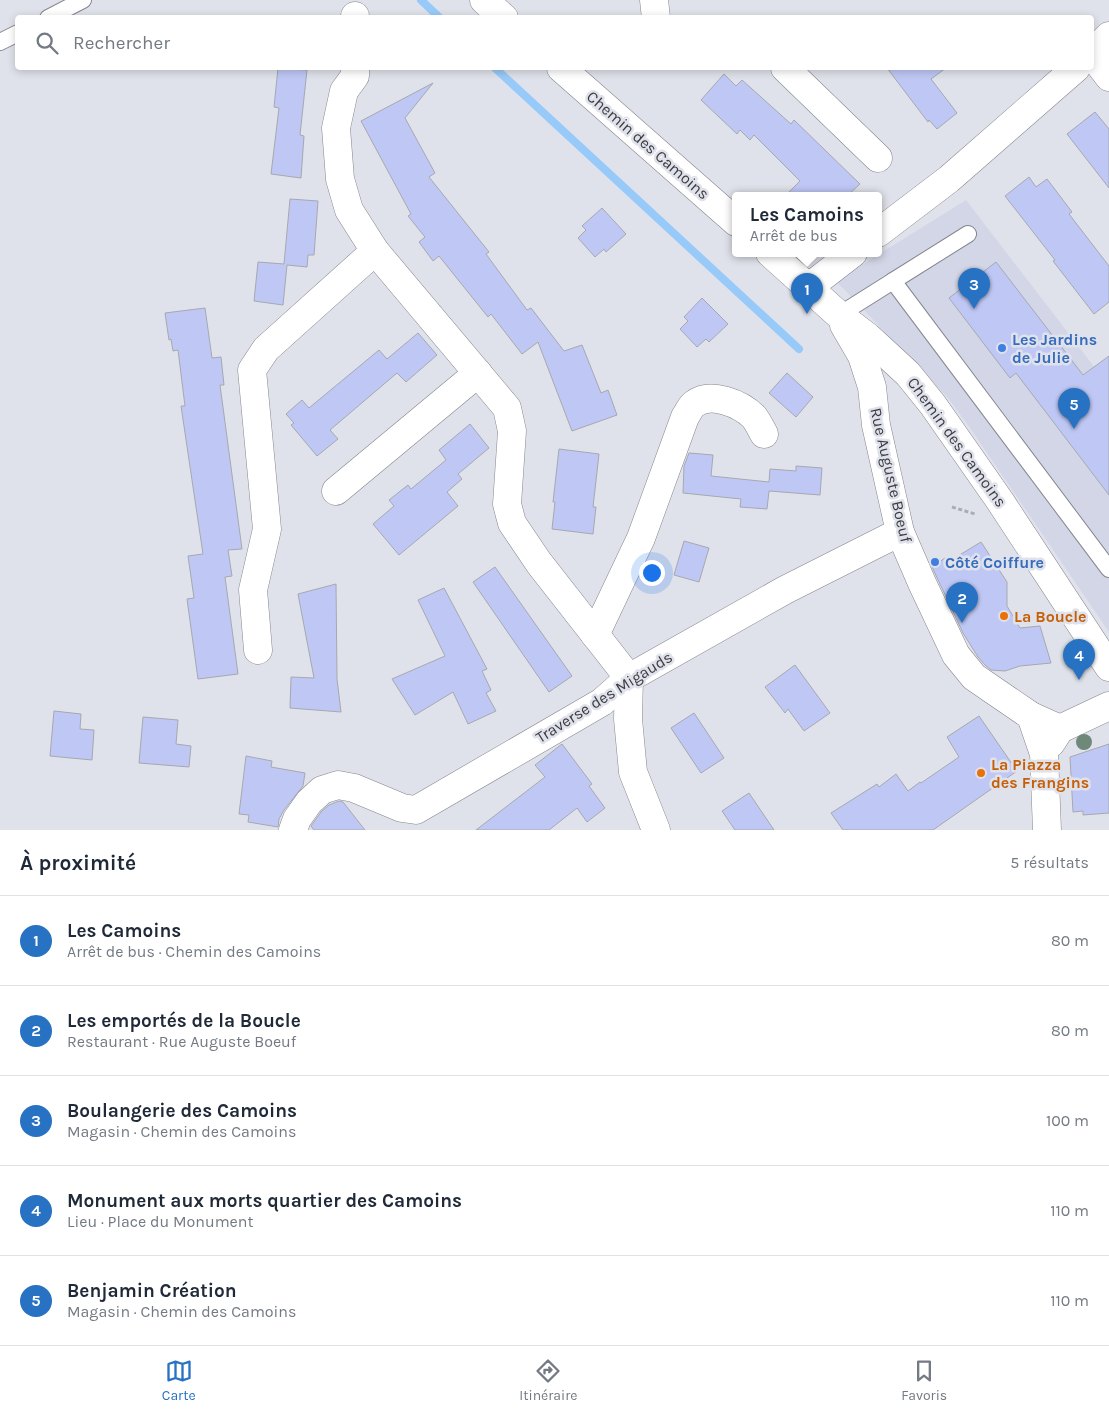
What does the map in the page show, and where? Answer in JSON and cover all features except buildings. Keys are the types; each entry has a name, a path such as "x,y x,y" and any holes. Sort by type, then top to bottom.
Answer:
{"street":[{"path":"484,0 501,15"},
{"path":"654,0 656,15"},
{"path":"1094,52 1109,36"},
{"path":"1094,57 1109,77"},
{"path":"355,70 355,76 344,91 336,128 340,179 350,210 375,251 507,408 512,431 507,504 512,523 539,563 629,678 628,719 633,772 656,830"},
{"name":"Chemin des Camoins","path":"570,70 732,218"},
{"path":"787,70 878,158"},
{"path":"882,230 949,179 1074,70"},
{"path":"258,650 253,590 267,529 252,370 266,349 375,251"},
{"name":"Chemin des Camoins","path":"775,257 838,315 868,337 908,374 934,405 1109,666"},
{"path":"809,287 848,257"},
{"name":"Rue Auguste Boeuf","path":"838,315 862,356 872,386 876,425 900,532 956,655 974,677 1031,716 1060,729"},
{"path":"872,386 877,378 886,372 897,370 908,374"},
{"path":"336,491 478,374"},
{"path":"595,634 641,538 685,417 694,404 709,399 728,400 740,406 755,418 764,434"},
{"name":"Traverse des Migauds","path":"293,830 297,819 309,802 322,790 338,785 354,788 402,808 416,810 602,702 629,678 785,590 900,532"},
{"path":"1044,754 1060,729 1109,706"},
{"path":"1031,716 1044,754 1047,830"}],"lane":[{"path":"54,15 83,0"},
{"path":"0,42 15,34"},
{"path":"838,315 968,234"},
{"path":"893,281 1109,569"}],"path":[{"path":"952,507 976,514"}],"shaded area":[{"path":"966,200 1109,386 1109,632 948,398 836,281 875,257 882,257 882,252"}],"waterway":[{"path":"421,0 437,15"},
{"path":"497,70 799,349"}],"place":[{"name":"Boulangerie des Camoins","path":"974,309"},
{"name":"Les Camoins","path":"807,314"},
{"name":"Les Jardins de Julie","path":"1002,348"},
{"name":"Benjamin Création","path":"1074,429"},
{"name":"Côté Coiffure","path":"935,562"},
{"name":"La Boucle","path":"1004,616"},
{"name":"Les emportés de la Boucle","path":"962,623"},
{"name":"Monument aux morts quartier des Camoins","path":"1079,680"},
{"name":"La Piazza des Frangins","path":"981,773"}]}
